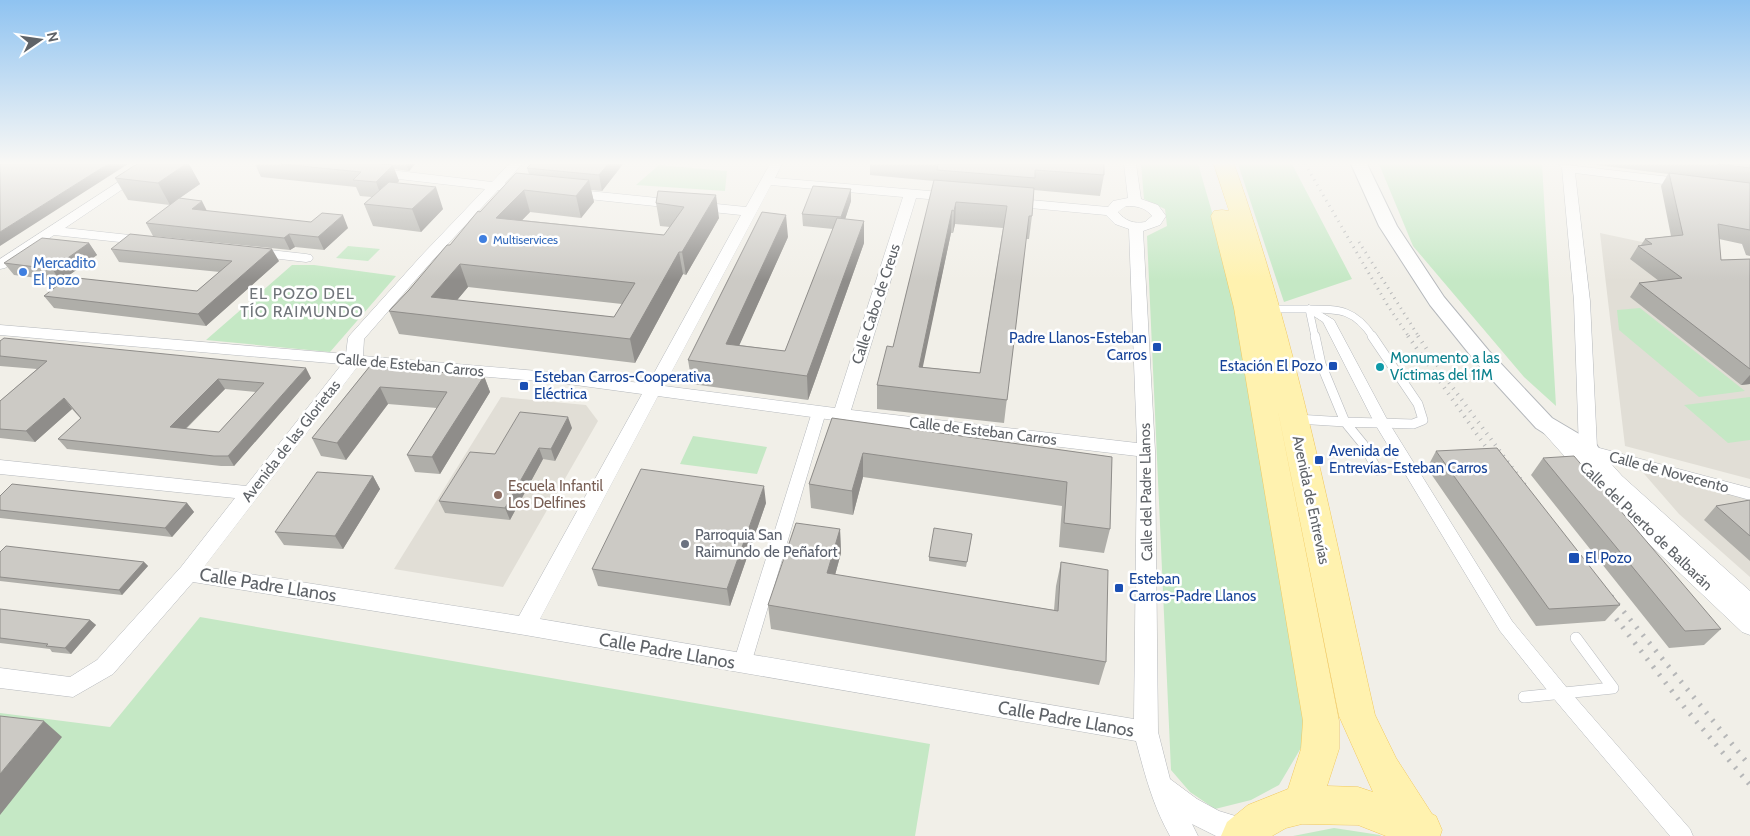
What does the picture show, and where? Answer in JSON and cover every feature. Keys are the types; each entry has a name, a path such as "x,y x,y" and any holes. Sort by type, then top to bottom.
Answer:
{"main road":[{"name":"Avenida de Entrevías","path":"1219,203 1294,419 1357,716 1382,771 1424,832"},
{"name":"Avenida de Entrevías","path":"1237,203 1257,308 1321,721 1320,749 1302,805"},
{"path":"1244,833 1262,819 1281,810 1302,805 1358,806 1424,832"}],"street":[{"path":"0,265 95,203"},
{"name":"Avenida de las Glorietas","path":"0,678 72,687 105,667 188,573 354,360 356,338 426,258 479,203"},
{"path":"663,203 751,212"},
{"path":"525,626 756,203"},
{"name":"Calle Cabo de Creus","path":"841,414 909,203"},
{"path":"1020,203 1111,211"},
{"path":"1111,211 1118,204 1127,203"},
{"path":"1111,211 1113,217 1118,221 1136,227 1153,224 1158,221 1159,216 1151,207 1139,203"},
{"name":"Calle del Puerto de Balbarán","path":"1377,203 1388,226 1437,301 1482,356 1615,500 1750,626"},
{"name":"Calle del Puerto de Balbarán","path":"1570,203 1582,301 1588,450"},
{"name":"Calle del Padre Llanos","path":"1136,227 1146,451 1146,732 1160,786 1169,810 1185,836"},
{"path":"52,231 157,242"},
{"path":"234,250 306,258"},
{"path":"1308,309 1328,320 1382,424 1506,626 1561,694 1683,836"},
{"name":"Calle de Esteban Carros","path":"0,330 561,378 819,412 1146,451"},
{"path":"742,664 819,412"},
{"name":"Calle del Puerto de Balbarán","path":"1544,423 1588,450 1615,481 1750,604"},
{"name":"Calle de Novecento","path":"1588,450 1750,494"},
{"path":"0,467 250,493"},
{"name":"Calle Padre Llanos","path":"188,573 525,626 1146,732"},
{"path":"1160,786 1188,808 1215,823 1244,833"}],"lane":[{"path":"1257,308 1325,309 1347,312 1362,322 1418,404 1423,420 1413,424 1382,424 1294,419"},
{"path":"1308,309 1321,364 1344,422 1363,444 1378,471"},
{"path":"1524,697 1613,688 1576,638"}],"shaded area":[{"path":"1600,233 1750,265 1750,479 1625,446"},
{"name":"Escuela Infantil Los Delfines","path":"501,397 586,405 598,421 503,587 394,569"},
{"path":"1639,468 1750,499 1750,577 1679,514"}],"green space":[{"path":"1152,203 1209,203 1232,281 1308,736 1279,785 1251,800 1215,809 1190,792 1171,770 1147,236 1167,226 1165,209"},
{"path":"1251,203 1312,203 1352,279 1284,302"},
{"path":"1395,203 1544,203 1556,406 1524,377 1413,246"},
{"path":"348,246 380,249 368,261 336,258"},
{"path":"292,265 314,265 396,276 330,352 206,340"},
{"path":"1640,308 1745,391 1699,397 1619,330 1617,310"},
{"path":"1750,397 1750,440 1728,443 1684,405"},
{"path":"693,436 767,447 757,474 680,464"},
{"path":"200,617 930,744 915,836 0,836 0,713 110,727"},
{"path":"1334,828 1380,835 1381,836 1293,836"}],"building":[{"path":"0,203 46,203 0,232"},
{"path":"172,203 199,203 192,209 311,222 322,213 343,215 318,237 289,234 284,238 146,223"},
{"path":"365,203 419,203 412,209"},
{"path":"488,203 511,203 496,218 664,235 684,207 656,203 711,203 682,252 679,252 630,339 389,311 447,245 450,245 478,211 480,212","holes":["460,264 635,283 614,317 431,297"]},
{"path":"806,203 846,203 841,217 802,214"},
{"path":"928,203 956,203 954,211 952,210 919,367 980,373 1007,206 969,203 1033,203 1032,216 1029,216 1007,400 877,385 887,346 893,347"},
{"path":"1676,203 1750,203 1750,230 1718,224 1721,260 1750,259 1750,369 1639,283 1682,278 1638,246 1652,244 1645,239 1683,235"},
{"path":"762,212 786,215 726,344 785,351 837,218 864,221 807,376 688,360"},
{"path":"130,234 272,249 198,314 44,296 68,277 197,291 232,261 111,249"},
{"path":"42,238 89,243 52,269 4,263"},
{"path":"4,338 306,368 228,456 214,456 58,439 81,418 64,398 26,431 0,429 0,401 47,361 0,356 0,341","holes":["218,379 264,383 219,432 170,427"]},
{"path":"370,366 484,376 432,457 407,455 447,392 380,387 337,443 312,438"},
{"path":"520,412 568,417 551,449 539,448 505,508 439,501 470,452 495,454"},
{"path":"832,418 1112,457 1110,529 1064,523 1067,482 863,453 852,491 809,484"},
{"path":"1497,448 1620,605 1549,609 1436,451"},
{"path":"1574,456 1721,629 1685,631 1543,458"},
{"name":"Parroquia San Raimundo de Peñafort","path":"641,469 764,486 727,589 592,569"},
{"path":"317,472 373,476 335,536 275,532"},
{"path":"12,484 187,503 165,528 0,510 0,496"},
{"path":"1750,500 1750,536 1716,506"},
{"path":"796,523 840,529 827,573 1058,611 1061,562 1108,570 1106,662 768,605"},
{"path":"934,528 972,534 967,562 929,557"},
{"path":"6,546 144,562 119,590 0,577 0,552"},
{"path":"0,609 90,620 65,648 46,646 48,644 0,638"},
{"path":"0,716 44,721 0,774"}],"railway":[{"path":"1328,203 1388,306 1409,337"},
{"path":"1359,242 1419,337"},
{"path":"1408,336 1495,460"},
{"path":"1418,336 1450,384 1525,485"},
{"path":"1611,596 1750,766"},
{"path":"1604,603 1685,708 1750,785"}],"place":[{"name":"Multiservices","path":"483,239"},
{"name":"Mercadito El pozo","path":"23,272"},
{"name":"Padre Llanos-Esteban Carros","path":"1157,347"},
{"name":"Estación El Pozo","path":"1333,366"},
{"name":"Monumento a las Víctimas del 11M","path":"1380,367"},
{"name":"Esteban Carros-Cooperativa Eléctrica","path":"524,386"},
{"name":"Avenida de Entrevías-Esteban Carros","path":"1319,460"},
{"name":"Escuela Infantil Los Delfines","path":"498,495"},
{"name":"Parroquia San Raimundo de Peñafort","path":"685,544"},
{"name":"El Pozo","path":"1574,558"},
{"name":"Esteban Carros-Padre Llanos","path":"1119,588"}],"district":[{"name":"EL POZO DEL TÍO RAIMUNDO","path":"302,302"}]}
